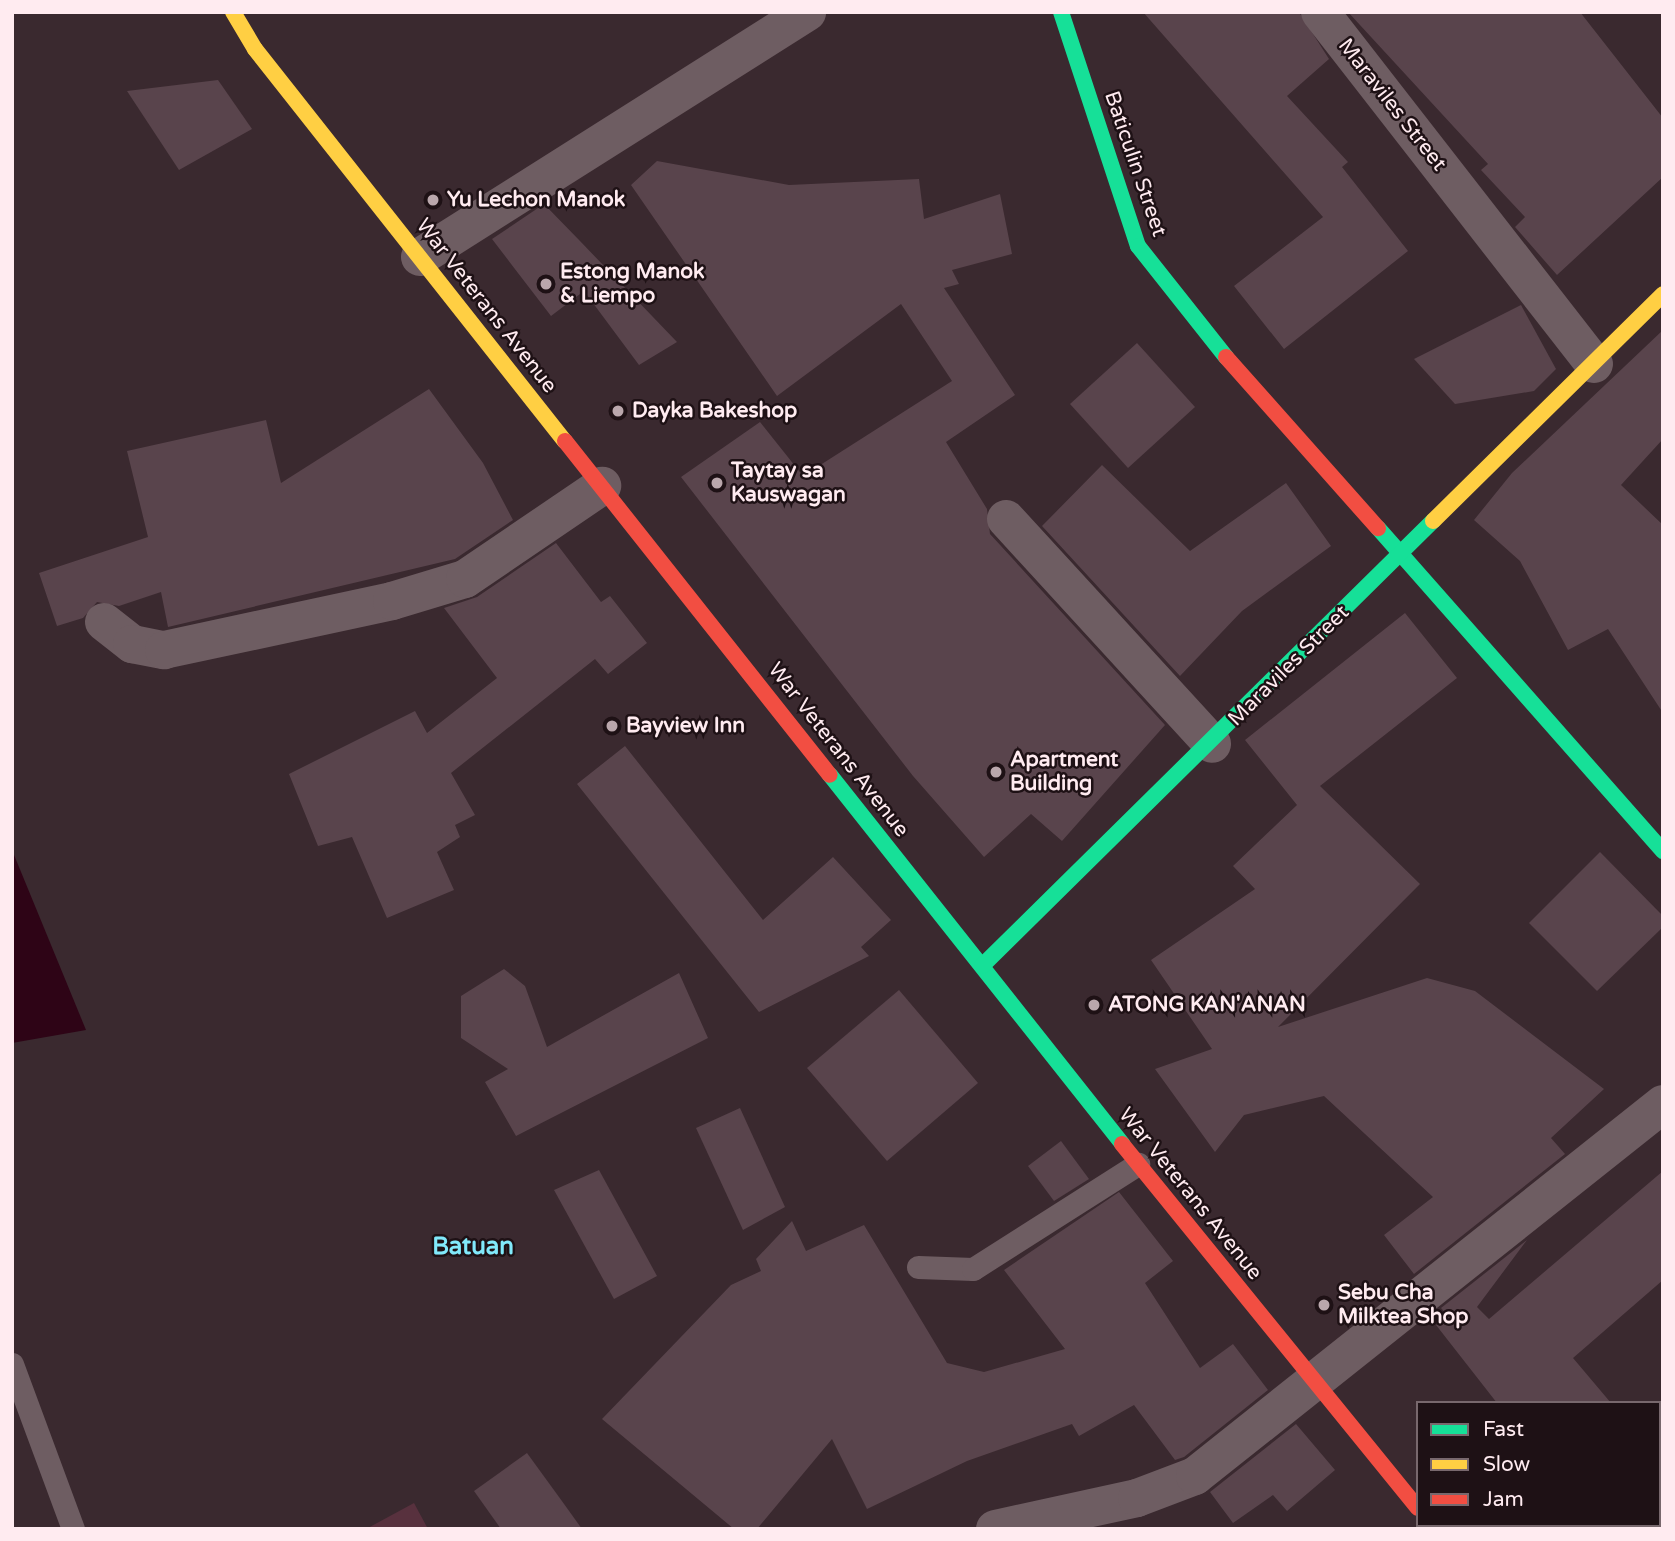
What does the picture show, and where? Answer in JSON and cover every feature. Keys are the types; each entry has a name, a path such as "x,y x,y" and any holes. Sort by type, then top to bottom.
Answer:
{"street":[{"name":"War Veterans Avenue","path":"233,12 420,257 1138,1164 1416,1506"},
{"path":"420,257 807,12"},
{"name":"Baticulin Street","path":"1061,12 1138,246 1192,318 1404,553 1663,851"},
{"name":"Maraviles Street","path":"1320,12 1594,364"},
{"name":"Maraviles Street","path":"982,966 1212,744 1663,294"},
{"path":"104,622 132,644 163,650 392,601 465,579 601,486"},
{"path":"1006,519 1212,744"},
{"path":"995,1529 1137,1498 1195,1476 1313,1377 1663,1104"}],"lane":[{"path":"918,1266 973,1269 985,1264 1138,1164"},
{"path":"12,1364 73,1529"}],"shaded area":[{"path":"12,850 86,1030 12,1043"},
{"path":"414,1503 428,1529 366,1529"}],"building":[{"path":"1143,12 1299,12 1329,59 1287,96 1348,162 1342,167 1408,251 1284,349 1234,286 1323,217"},
{"path":"1348,12 1580,12 1663,118 1663,177 1557,275 1515,227 1525,217 1481,170 1488,164"},
{"path":"218,80 252,129 179,170 127,91"},
{"path":"657,161 789,185 919,179 924,219 1000,194 1012,254 952,270 959,284 944,288 1015,395 946,442 987,509 990,534 1165,725 1062,841 1031,814 984,857 913,776 681,477 760,422 803,476 952,381 901,304 777,396 631,185"},
{"path":"544,204 677,342 639,365 584,291 551,316 492,239"},
{"path":"1521,305 1556,369 1534,391 1455,404 1414,359"},
{"path":"1663,330 1663,439 1621,485 1663,525 1663,713 1608,629 1568,650 1520,561 1474,520 1512,473"},
{"path":"1137,343 1195,407 1128,468 1070,404"},
{"path":"429,389 483,463 513,520 455,559 168,627 161,592 119,606 97,602 83,618 57,626 39,573 148,537 127,451 266,420 281,483"},
{"path":"1102,465 1190,551 1286,483 1331,546 1242,611 1180,676 1042,526"},
{"path":"556,543 601,602 610,596 647,643 608,674 595,659 451,773 475,815 455,825 460,837 437,852 454,890 387,918 352,837 318,846 289,774 415,711 427,733 497,678 444,608 477,597"},
{"path":"1405,613 1457,678 1320,786 1420,884 1278,1027 1427,978 1475,991 1604,1089 1551,1138 1565,1154 1414,1274 1384,1235 1433,1197 1324,1096 1244,1115 1215,1152 1155,1069 1212,1049 1151,960 1255,889 1233,866 1297,805 1245,740"},
{"path":"625,746 763,920 833,857 891,920 861,947 869,956 759,1012 577,784"},
{"path":"1600,852 1663,916 1663,927 1597,991 1529,923"},
{"path":"504,969 525,986 547,1047 679,973 708,1038 516,1136 485,1082 508,1069 461,1038 461,996"},
{"path":"899,990 978,1083 887,1161 807,1068"},
{"path":"740,1108 785,1207 743,1230 696,1128"},
{"path":"1061,1141 1089,1179 1054,1201 1028,1166"},
{"path":"599,1170 657,1276 614,1299 554,1190"},
{"path":"1663,1171 1663,1280 1573,1358 1609,1401 1495,1401 1436,1325 1448,1316 1441,1308 1527,1240 1477,1307 1489,1319"},
{"path":"1119,1192 1173,1261 1145,1283 1200,1368 1233,1344 1268,1390 1184,1457 1175,1460 1134,1405 1079,1436 1072,1424 967,1461 867,1509 832,1439 757,1529 734,1529 602,1419 731,1285 761,1271 756,1259 792,1221 806,1251 864,1225 947,1363 984,1372 1065,1349 1004,1270"},
{"path":"1296,1424 1335,1470 1287,1511 1273,1495 1233,1523 1210,1492"},
{"path":"527,1453 582,1529 501,1529 474,1491"}],"traffic: fast":[{"path":"1061,12 1138,246 1226,357"},
{"path":"982,966 1433,521"},
{"path":"1378,528 1663,851"},
{"path":"830,775 1122,1144"}],"traffic: slow":[{"path":"233,12 255,49 565,441"},
{"path":"1433,521 1663,294"}],"traffic: jam":[{"path":"1226,357 1378,528"},
{"path":"565,441 830,775"},
{"path":"1122,1144 1416,1506"}],"place":[{"name":"Yu Lechon Manok","path":"433,200"},
{"name":"Estong Manok & Liempo","path":"546,284"},
{"name":"Dayka Bakeshop","path":"618,411"},
{"name":"Taytay sa Kauswagan","path":"717,483"},
{"name":"Bayview Inn","path":"612,726"},
{"name":"Apartment Building","path":"996,772"},
{"name":"ATONG KAN'ANAN","path":"1094,1005"},
{"name":"Sebu Cha Milktea Shop","path":"1324,1305"}],"district":[{"name":"Batuan","path":"473,1247"}]}
